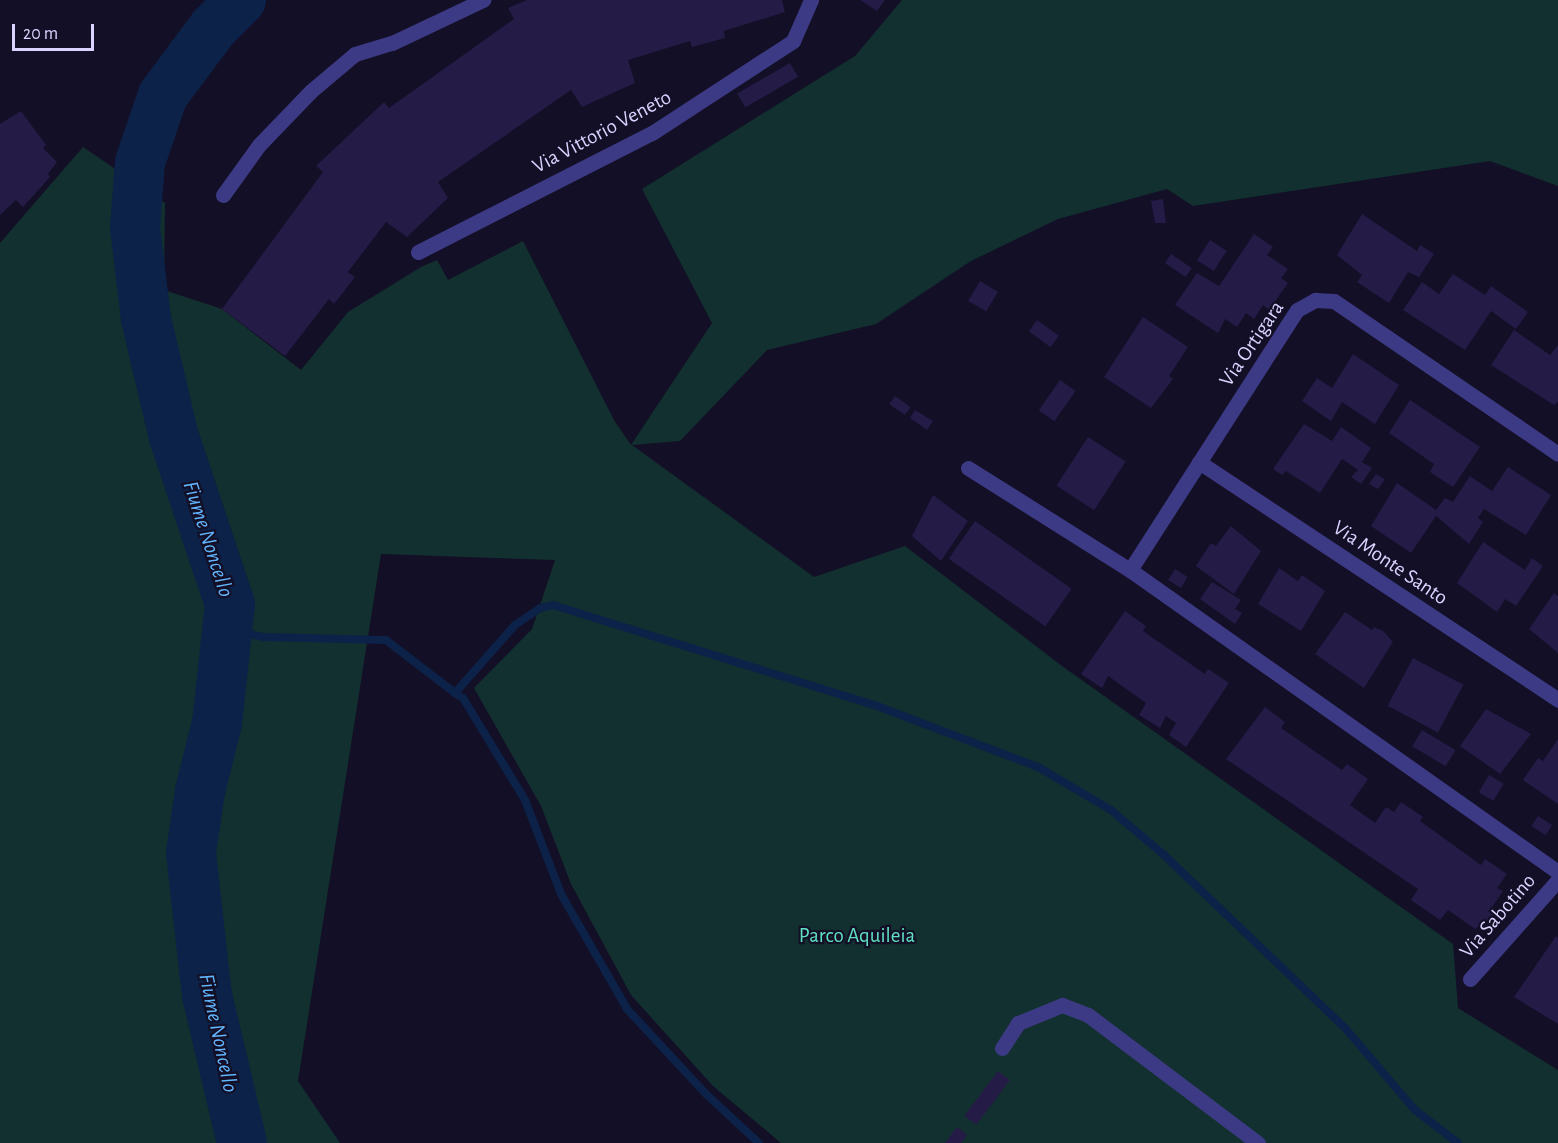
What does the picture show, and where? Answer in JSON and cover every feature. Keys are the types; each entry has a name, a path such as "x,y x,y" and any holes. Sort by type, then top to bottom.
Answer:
{"street":[{"path":"223,195 259,145 311,91 355,54 392,43 483,0"},
{"name":"Via Vittorio Veneto","path":"418,252 652,133 793,42 811,0"},
{"name":"Via Ortigara","path":"1130,570 1297,310 1315,300 1334,301 1558,454"},
{"name":"Via Monte Santo","path":"1199,462 1558,700"},
{"path":"968,468 1130,570 1558,872"},
{"name":"Via Sabotino","path":"1470,979 1558,880"},
{"path":"1002,1048 1018,1023 1062,1005 1088,1015 1258,1143"}],"green space":[{"name":"Parco Aquileia","path":"902,0 1558,0 1558,186 1490,161 1193,206 1167,189 1058,219 971,261 876,324 767,350 680,441 632,445 814,577 905,546 1062,666 1453,944 1458,1008 1558,1070 1558,1143 781,1143 713,1086 631,995 571,884 541,806 474,688 532,629 555,560 381,554 298,1081 340,1143 0,1143 0,243 83,147 165,203 164,290 222,309 301,370 348,312 421,267 437,260 448,280 523,241 614,420 631,445 712,323 642,189 855,56"}],"building":[{"path":"527,0 782,0 785,12 724,31 725,38 692,47 690,41 628,60 635,83 582,107 571,90 438,182 448,198 407,237 386,222 348,272 355,277 334,304 329,299 285,356 222,309 323,172 316,166 384,102 389,108 514,19 508,8"},
{"path":"860,0 885,0 877,11"},
{"path":"790,63 798,77 745,107 737,94"},
{"path":"21,111 46,145 43,148 57,162 48,174 50,177 23,207 16,200 0,215 0,124"},
{"path":"1163,199 1166,223 1155,223 1151,201"},
{"path":"1362,214 1417,251 1420,245 1434,254 1419,277 1408,272 1389,303 1357,282 1362,275 1337,255"},
{"path":"1254,234 1273,247 1267,255 1288,269 1281,278 1288,283 1269,310 1263,305 1254,319 1246,313 1237,327 1225,319 1218,333 1175,305 1197,273 1219,286"},
{"path":"1210,240 1227,251 1214,271 1197,260"},
{"path":"1171,254 1192,268 1186,277 1165,263"},
{"path":"1453,274 1485,295 1491,286 1528,312 1516,329 1491,311 1465,350 1403,310 1422,282 1439,294"},
{"path":"980,281 998,292 986,312 968,301"},
{"path":"1143,317 1188,347 1169,376 1173,379 1151,408 1104,377"},
{"path":"1037,320 1059,336 1051,347 1029,331"},
{"path":"1514,330 1550,355 1558,345 1558,402 1554,405 1491,365"},
{"path":"1353,354 1399,385 1375,424 1342,402 1331,421 1302,401 1317,378 1332,388"},
{"path":"1060,380 1076,391 1054,421 1039,410"},
{"path":"895,396 911,407 905,415 889,404"},
{"path":"1410,400 1480,447 1453,487 1430,472 1434,464 1389,433"},
{"path":"915,410 933,421 927,430 910,418"},
{"path":"1304,424 1332,441 1341,427 1371,448 1362,462 1372,468 1361,484 1351,477 1358,470 1342,459 1320,493 1286,471 1282,475 1273,469"},
{"path":"1088,437 1126,462 1094,510 1056,486"},
{"path":"1508,467 1551,495 1526,535 1484,509 1478,518 1483,522 1469,544 1436,516 1411,553 1371,526 1397,483 1436,510 1445,498 1453,502 1470,476 1492,491"},
{"path":"1376,474 1385,479 1378,489 1369,484"},
{"path":"933,495 968,521 941,561 912,536"},
{"path":"975,521 1072,589 1045,626 949,559"},
{"path":"1231,526 1261,551 1234,594 1196,566 1211,543 1216,546"},
{"path":"1483,542 1525,570 1532,558 1543,566 1516,606 1505,599 1497,612 1457,583"},
{"path":"1279,568 1298,581 1302,575 1325,591 1301,631 1258,604"},
{"path":"1175,569 1188,577 1181,588 1168,580"},
{"path":"1212,582 1241,600 1235,609 1242,613 1235,624 1200,599"},
{"path":"1554,593 1558,596 1558,653 1529,629"},
{"path":"1125,611 1146,626 1143,631 1205,674 1208,669 1229,683 1186,747 1169,735 1176,723 1166,716 1160,728 1139,715 1146,703 1108,676 1102,688 1081,674"},
{"path":"1345,612 1372,630 1374,627 1383,631 1393,642 1364,688 1315,654"},
{"path":"1413,658 1463,685 1438,732 1388,706"},
{"path":"1265,707 1285,722 1281,728 1342,770 1347,764 1368,779 1350,805 1375,823 1386,807 1394,812 1401,802 1423,817 1420,821 1481,865 1485,859 1507,874 1497,888 1503,891 1492,907 1506,917 1491,933 1479,926 1475,929 1448,910 1440,920 1411,900 1418,889 1226,759"},
{"path":"1486,709 1531,734 1500,774 1460,746"},
{"path":"1422,730 1455,750 1446,766 1412,746"},
{"path":"1558,739 1558,804 1523,780 1538,758 1543,761"},
{"path":"1489,775 1504,784 1493,801 1479,792"},
{"path":"1538,816 1552,825 1546,835 1531,826"},
{"path":"1556,936 1558,938 1558,1024 1514,997"},
{"path":"998,1071 1010,1080 976,1125 964,1116"},
{"path":"957,1127 967,1135 961,1143 945,1143"}],"waterway":[{"name":"Fiume Noncello","path":"241,0 213,28 163,95 140,162 135,227 146,319 174,437 230,604 217,723 200,791 191,853 207,995 242,1143"},
{"path":"228,629 263,637 386,640 455,693 515,625 540,608 553,605 877,706 1038,767 1111,810 1164,855 1346,1029 1415,1110 1458,1143"},
{"path":"455,693 463,698 525,800 561,894 627,1009 706,1094 759,1143"}]}
